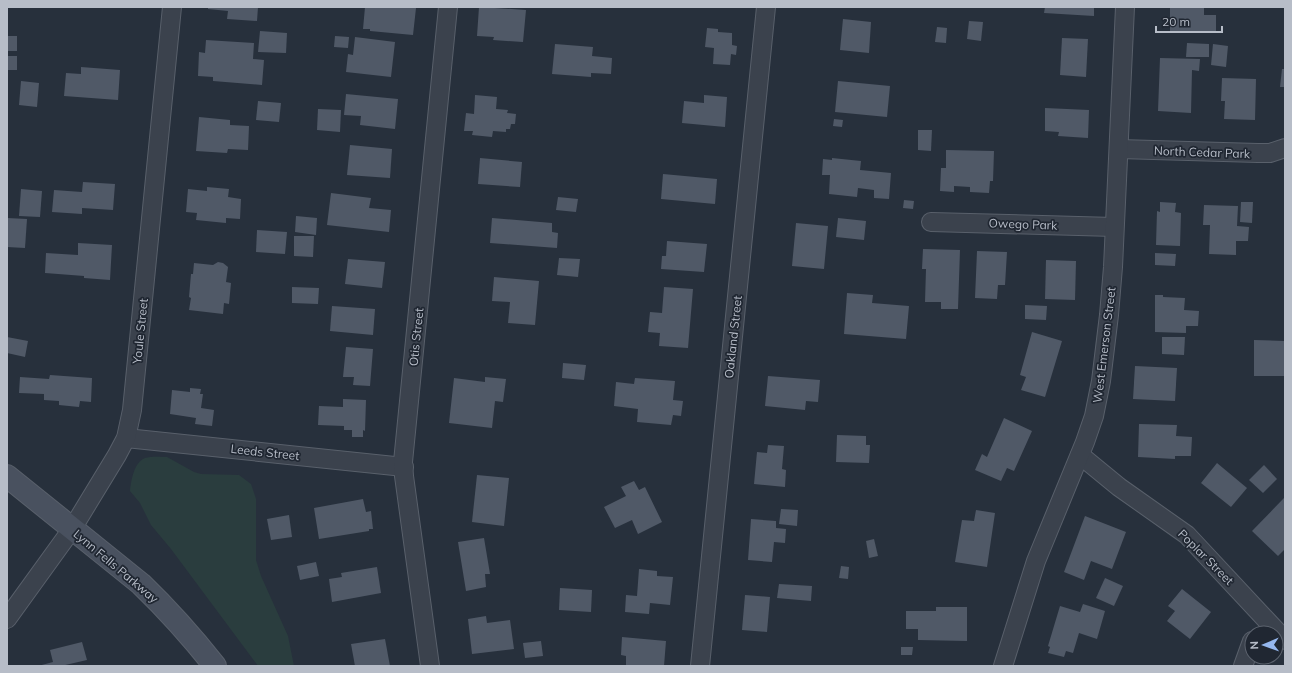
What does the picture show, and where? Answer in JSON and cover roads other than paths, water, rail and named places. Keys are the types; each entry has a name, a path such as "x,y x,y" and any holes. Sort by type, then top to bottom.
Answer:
{"main road":[{"name":"Lynn Fells Parkway","path":"7,476 116,563 161,603 191,636 215,666"}],"street":[{"name":"Youle Street","path":"7,619 72,529 126,438 132,410 172,7"},
{"name":"Otis Street","path":"430,666 404,467 448,7"},
{"name":"Oakland Street","path":"700,666 766,7"},
{"name":"West Emerson Street","path":"1003,666 1036,561 1080,455 1094,416 1102,381 1110,315 1125,7"},
{"name":"North Cedar Park","path":"1119,149 1258,154 1270,153 1285,148"},
{"name":"Owego Park","path":"931,222 1114,227"},
{"name":"Leeds Street","path":"126,438 404,467"},
{"name":"Poplar Street","path":"1080,455 1119,487 1187,535 1285,640"},
{"path":"1258,625 1262,615"}]}
